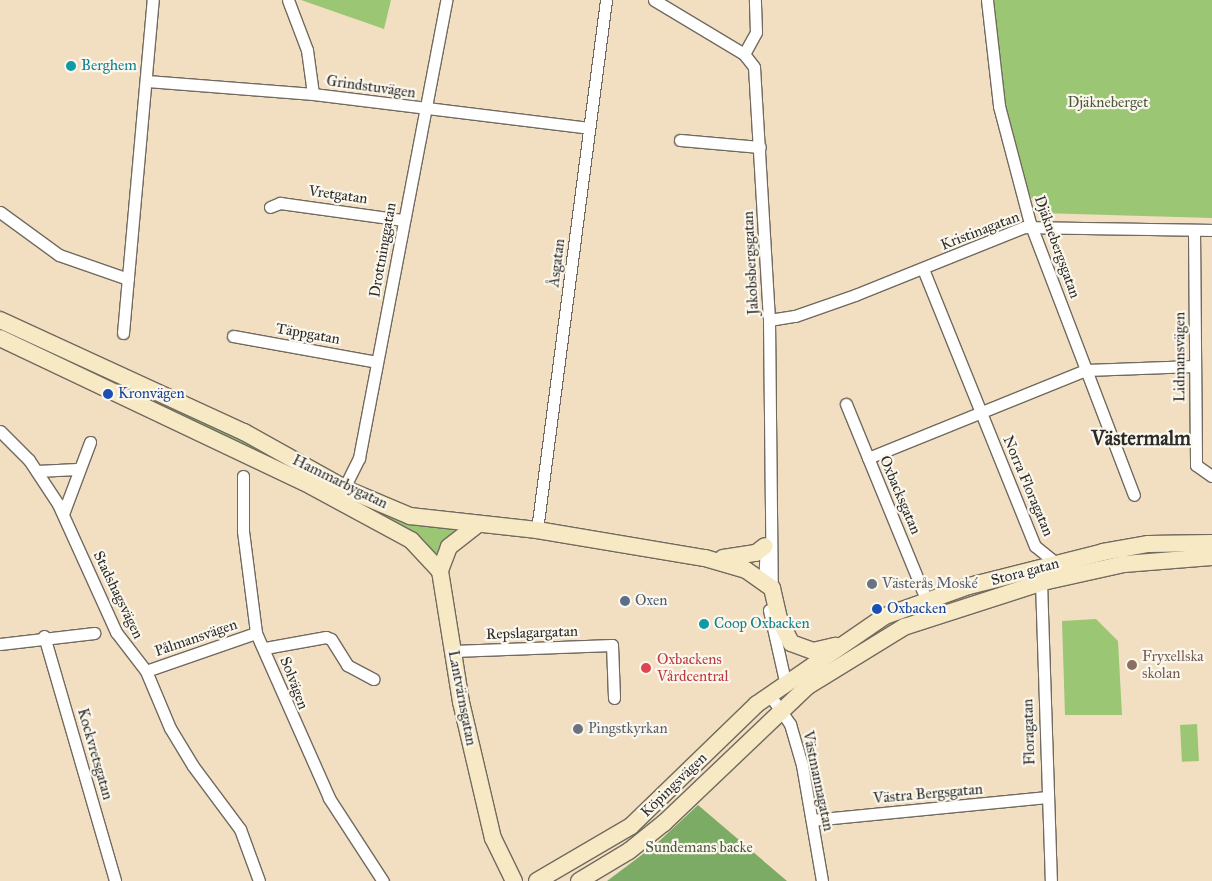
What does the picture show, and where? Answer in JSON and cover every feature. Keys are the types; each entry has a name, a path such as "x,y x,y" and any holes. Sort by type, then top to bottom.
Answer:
{"main road":[{"name":"Hammarbygatan","path":"0,320 244,432 410,540 440,571"},
{"name":"Hammarbygatan","path":"0,338 341,494 410,516 477,525 537,530 706,558 739,558 765,546"},
{"path":"440,571 450,547 477,525"},
{"name":"Stora gatan","path":"792,677 835,646 885,616 926,599 1056,563 1148,544 1212,543"},
{"name":"Stora gatan","path":"802,691 904,627 1041,582 1124,564 1212,557"},
{"name":"Hammarbygatan","path":"706,558 767,583"},
{"name":"Lantvärnsgatan","path":"440,571 453,651 493,838 514,881"},
{"path":"767,583 787,638 792,677 802,691"},
{"path":"787,638 805,650 835,646"},
{"name":"Köpingsvägen","path":"537,881 631,826 769,694 792,677"},
{"name":"Köpingsvägen","path":"579,881 629,851 664,823 802,691"}],"street":[{"path":"123,333 153,0"},
{"path":"288,0 307,50 313,94"},
{"name":"Drottninggatan","path":"341,494 359,458 402,220 426,109 446,0"},
{"name":"Åsgatan","path":"537,530 606,0"},
{"path":"654,0 744,54 756,32 755,0"},
{"name":"Djäknebergsgatan","path":"987,0 999,106 1032,228 1134,495"},
{"name":"Jakobsbergsgatan","path":"744,54 754,67 769,320 773,532 767,583"},
{"name":"Grindstuvägen","path":"147,80 313,94 589,128"},
{"path":"680,140 760,147"},
{"name":"Vretgatan","path":"270,208 280,203 402,220"},
{"path":"0,212 59,255 128,279"},
{"name":"Kristinagatan","path":"769,320 795,316 1032,228 1212,230"},
{"name":"Lidmansvägen","path":"1194,230 1196,464 1212,476"},
{"name":"Norra Floragatan","path":"923,269 1036,546 1056,563"},
{"name":"Täppgatan","path":"233,336 377,362"},
{"path":"868,458 1086,370 1194,366"},
{"name":"Oxbacksgatan","path":"846,404 926,599"},
{"name":"Stadshagsvägen","path":"0,431 37,471 63,514 116,632 146,671 170,728 240,829 259,881"},
{"path":"63,514 77,469 90,442"},
{"path":"37,471 77,469"},
{"name":"Solvägen","path":"243,476 243,531 256,633 265,648 285,706 329,798 383,881"},
{"name":"Jakobsbergsgatan","path":"773,532 765,546 767,583 792,677"},
{"name":"Floragatan","path":"1041,582 1051,881"},
{"path":"0,644 44,636 94,633"},
{"name":"Pålmansvägen","path":"146,671 256,633"},
{"name":"Kockvretsgatan","path":"44,636 115,881"},
{"path":"265,648 326,637 331,639 347,665 373,679"},
{"name":"Repslagargatan","path":"453,651 612,645 614,698"},
{"name":"Västmannagatan","path":"769,694 782,709 802,765 822,881"},
{"name":"Västra Bergsgatan","path":"812,820 1047,797"}],"green space":[{"path":"301,0 391,0 384,29"},
{"name":"Djäkneberget","path":"992,0 1212,0 1212,218 1040,213 1024,185 1004,112"},
{"path":"0,326 241,438 327,487 0,333"},
{"path":"359,503 398,519 458,530 437,563 362,509"},
{"path":"1096,619 1118,641 1122,715 1065,715 1062,621"},
{"path":"1197,724 1199,761 1182,762 1180,725"},
{"name":"Sundemans backe","path":"698,805 787,881 607,881 655,845"}],"place":[{"name":"Berghem","path":"71,66"},
{"name":"Kronvägen","path":"108,394"},
{"name":"Västerås Moské","path":"872,584"},
{"name":"Oxen","path":"625,601"},
{"name":"Oxbacken","path":"877,609"},
{"name":"Coop Oxbacken","path":"704,624"},
{"name":"Fryxellska skolan","path":"1132,665"},
{"name":"Oxbackens Vårdcentral","path":"646,668"},
{"name":"Pingstkyrkan","path":"578,729"}],"district":[{"name":"Västermalm","path":"1141,438"}]}
